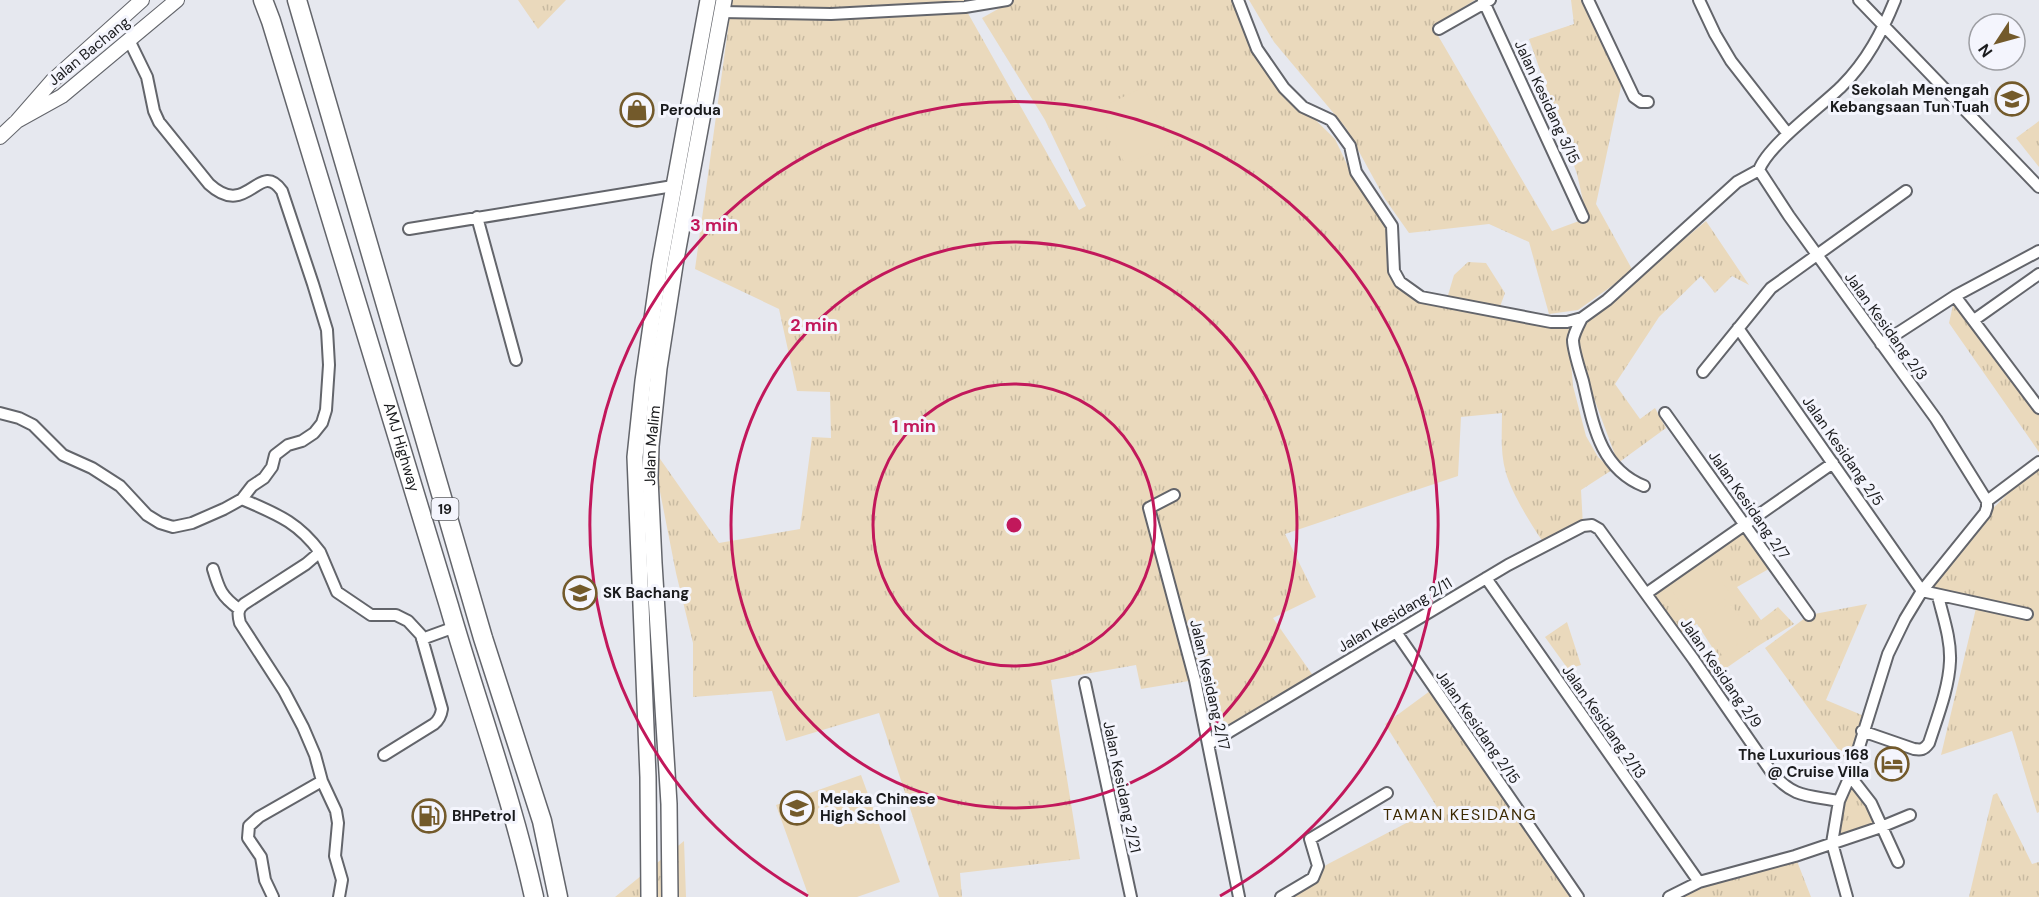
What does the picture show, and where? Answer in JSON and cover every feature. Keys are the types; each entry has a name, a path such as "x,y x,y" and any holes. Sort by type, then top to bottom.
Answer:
{"highway":[{"path":"247,0 271,21"},
{"name":"AMJ Highway","path":"263,0 369,337 455,627 502,775 534,897"},
{"name":"AMJ Highway","path":"297,0 483,638 542,821 558,897"}],"main road":[{"name":"Jalan Malim","path":"649,897 648,777 635,457 645,369 673,186 708,0"},
{"name":"Jalan Malim","path":"669,897 669,804 654,563 650,478 651,446 659,368 675,265 722,6"}],"street":[{"name":"Jalan Bachang","path":"0,137 52,81 142,0"},
{"name":"Jalan Bachang","path":"17,121 62,96 177,0"},
{"path":"722,6 831,14 965,8 1007,0"},
{"path":"1238,0 1257,49 1284,88 1303,107 1331,120 1350,146 1356,172 1392,226 1394,272 1400,282 1421,297 1551,322 1567,322 1582,318 1607,300 1737,182 1759,170 1761,164 1788,134 1854,73 1875,45 1895,0"},
{"path":"1588,0 1634,98 1641,102 1648,102"},
{"path":"1699,0 1731,61 1788,134"},
{"path":"1859,0 2039,187"},
{"path":"1439,29 1486,1"},
{"name":"Jalan Kesidang 3/15","path":"1486,1 1583,217"},
{"path":"0,413 33,425 63,455 92,468 120,486 147,515 173,527 192,523 242,499 252,486 264,478 272,467 275,455 288,445 302,441 322,423 326,410 329,365 327,330 314,284 282,191 270,181 262,182 236,197 217,192 159,122 153,111 147,76 129,40"},
{"name":"Jalan Kesidang 2/3","path":"1759,170 1762,178 1816,254 1936,419 1987,501"},
{"path":"409,229 673,186"},
{"path":"1702,372 1771,288 1906,191"},
{"path":"477,217 516,360"},
{"path":"1881,344 1956,296 2039,251"},
{"path":"1974,320 2039,274"},
{"path":"1956,296 2039,408"},
{"path":"1582,318 1574,340 1580,373 1598,435 1606,454 1617,469 1631,480 1644,486"},
{"name":"Jalan Kesidang 2/5","path":"1738,328 1922,591"},
{"name":"Jalan Kesidang 2/7","path":"1665,412 1809,615"},
{"path":"1846,897 1832,843 1839,801 1850,776 1862,731 1888,654 1922,591 1985,513 1987,501 2039,462"},
{"path":"1647,593 1833,463"},
{"name":"Jalan Kesidang 2/17","path":"1174,495 1149,508 1196,680 1239,897"},
{"path":"242,499 286,519 309,537 320,552 337,592 370,615 396,615 408,621 422,639 442,709 441,715 434,724 384,755"},
{"name":"Jalan Kesidang 2/11","path":"1209,744 1486,579 1583,526 1592,525 1599,529"},
{"name":"Jalan Kesidang 2/9","path":"1599,529 1783,786 1795,793 1839,801"},
{"path":"239,609 320,552"},
{"path":"213,568 220,590 239,609 240,623 284,691 315,755 338,823 335,856 342,880 339,897"},
{"name":"Jalan Kesidang 2/13","path":"1486,579 1699,882"},
{"path":"1922,591 2027,614"},
{"path":"1862,731 1914,749 1921,750 1929,743 1944,693 1950,663 1950,650 1938,596"},
{"path":"422,639 455,627"},
{"name":"Jalan Kesidang 2/15","path":"1396,632 1578,897"},
{"name":"Jalan Kesidang 2/21","path":"1085,683 1131,897"},
{"path":"1850,776 1871,803 1898,862"},
{"path":"273,897 265,880 261,857 248,838 249,826 259,817 322,781"},
{"path":"1281,897 1313,878 1318,866 1310,839 1387,793"},
{"path":"1669,897 1699,882 1795,856 1910,815"}],"green space":[{"path":"518,0 566,0 538,29"},
{"path":"732,0 998,0 965,8 1079,210 1086,206 1045,120 982,18 1014,0 1238,0 1257,49 1294,99 1335,139 1354,179 1394,236 1394,272 1421,297 1446,302 1454,275 1468,262 1486,263 1505,293 1498,312 1579,327 1706,221 1749,285 1732,276 1715,293 1701,276 1659,317 1615,384 1640,419 1655,408 1666,428 1618,463 1573,342 1571,363 1573,386 1586,436 1598,457 1612,470 1581,490 1583,526 1546,546 1518,501 1506,473 1502,450 1502,413 1461,417 1458,476 1285,534 1316,597 1273,618 1316,680 1209,744 1195,680 1141,689 1136,665 1051,680 1080,859 960,873 962,897 939,897 879,713 786,741 772,691 693,697 693,643 676,573 651,446 719,543 800,529 812,437 831,438 830,392 797,391 779,309 695,269"},
{"path":"1249,0 1475,0 1433,27 1552,231 1587,218 1577,174 1529,39 1574,24 1571,0 1586,0 1622,82 1596,204 1633,271 1578,310 1549,314 1529,242 1489,224 1409,233 1385,199 1346,128 1274,42"},
{"path":"1144,87 1169,145 1125,164 1098,109"},
{"path":"2039,121 2039,167 2016,138"},
{"path":"1955,296 2039,408 2039,452 1949,323"},
{"path":"2039,463 2039,812 2037,813 2012,731 1941,755 1977,604 1922,591 1972,529"},
{"path":"1745,525 1774,566 1737,587 1761,620 1778,607 1794,624 1709,680 1694,660 1712,647 1697,624 1677,636 1647,593"},
{"path":"1707,560 1731,595 1694,622 1670,588"},
{"path":"1730,603 1752,634 1722,655 1700,624"},
{"path":"1867,604 1826,700 1864,716 1848,763 1765,648 1809,615"},
{"path":"1567,622 1581,665 1568,669 1545,637"},
{"path":"1434,688 1578,897 1276,897 1328,864 1437,807 1385,724"},
{"path":"861,775 900,882 857,897 809,897 776,805"},
{"path":"1850,776 1881,827 1833,843"},
{"path":"1997,793 2032,864 2039,862 2039,897 1969,897 1993,795"},
{"path":"684,841 686,897 615,897"},
{"path":"1795,856 1811,897 1669,897"}],"place":[{"name":"Sekolah Menengah Kebangsaan Tun Tuah","path":"2012,99"},
{"name":"Perodua","path":"637,110"},
{"name":"SK Bachang","path":"580,593"},
{"name":"The Luxurious 168 @ Cruise Villa","path":"1892,764"},
{"name":"Melaka Chinese High School","path":"797,808"},
{"name":"BHPetrol","path":"429,816"}],"district":[{"name":"TAMAN KESIDANG","path":"1460,814"}]}
